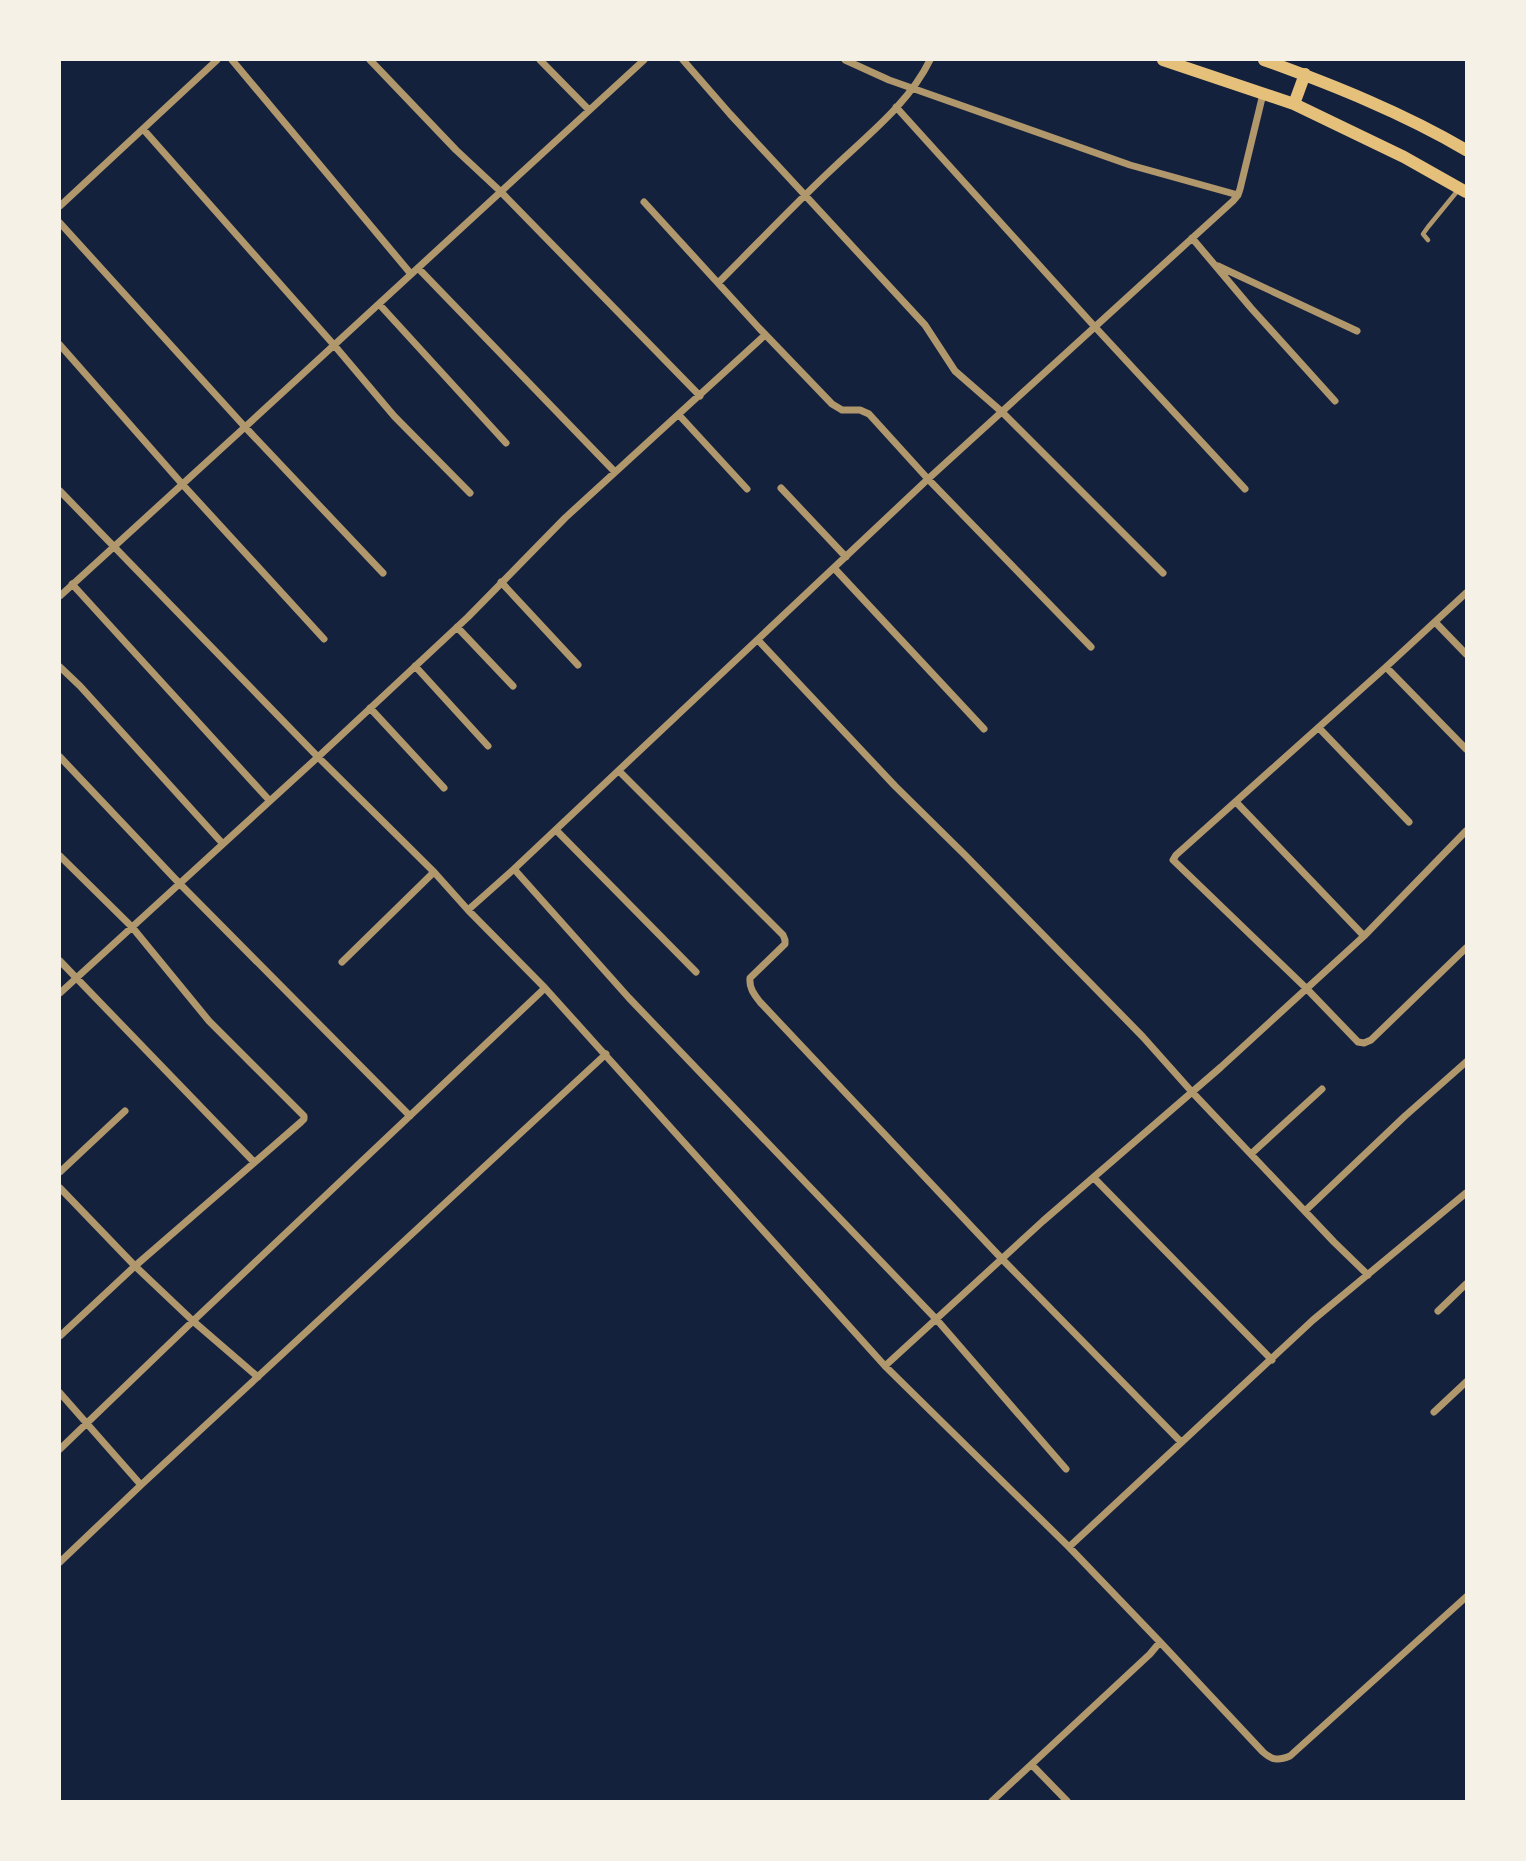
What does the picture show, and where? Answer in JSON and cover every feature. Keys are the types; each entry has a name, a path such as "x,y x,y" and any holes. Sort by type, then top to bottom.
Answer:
{"main road":[{"path":"1163,60 1196,65 1294,104 1404,157 1463,190"},
{"path":"1264,60 1305,74 1429,128 1466,150"},
{"path":"1294,104 1305,74"}],"street":[{"path":"60,206 217,60"},
{"path":"232,60 415,271 615,472"},
{"path":"370,60 701,396"},
{"path":"540,60 589,110"},
{"path":"60,596 644,60"},
{"path":"683,60 925,326 955,371 1003,412 1163,573"},
{"path":"845,60 889,80 1130,165 1238,195"},
{"path":"718,283 805,194 896,107 921,78 929,60"},
{"path":"468,910 928,479 1238,195 1264,94"},
{"path":"896,107 1245,489"},
{"path":"143,129 394,416 470,493"},
{"path":"644,202 832,404 842,410 860,410 870,414 928,479 1091,646"},
{"path":"60,223 245,427 383,573"},
{"path":"1192,238 1335,401"},
{"path":"1214,265 1357,331"},
{"path":"379,304 506,443"},
{"path":"60,993 318,757 457,626 565,518 765,335"},
{"path":"60,345 324,639"},
{"path":"680,415 747,489"},
{"path":"781,488 846,558"},
{"path":"60,491 545,988 885,1366 1069,1547 1271,1759 1282,1760 1290,1756 1466,1597"},
{"path":"834,568 984,729"},
{"path":"501,582 578,665"},
{"path":"72,584 269,800"},
{"path":"1466,593 1173,860 1307,988 1358,1042 1371,1040 1466,948"},
{"path":"1435,622 1466,654"},
{"path":"457,626 513,686"},
{"path":"758,640 895,786 1143,1037 1192,1092 1368,1275"},
{"path":"415,666 488,746"},
{"path":"60,667 223,844"},
{"path":"1386,667 1466,749"},
{"path":"370,708 444,788"},
{"path":"1319,728 1409,822"},
{"path":"60,757 179,883 410,1116"},
{"path":"619,771 783,935 785,944 750,978 749,984 760,1002 1002,1259 1181,1442"},
{"path":"1236,802 1364,936"},
{"path":"556,830 696,972"},
{"path":"885,1366 1364,936 1466,831"},
{"path":"60,856 132,927 209,1021 304,1116 301,1122 135,1266 60,1336"},
{"path":"514,869 629,998 937,1320 1066,1469"},
{"path":"342,962 434,872"},
{"path":"60,961 254,1162"},
{"path":"60,1450 545,988"},
{"path":"60,1562 606,1054"},
{"path":"1305,1211 1466,1062"},
{"path":"1251,1154 1322,1089"},
{"path":"60,1172 125,1111"},
{"path":"1094,1178 1272,1360"},
{"path":"60,1188 135,1266 258,1377"},
{"path":"1069,1547 1313,1320 1466,1193"},
{"path":"1438,1311 1466,1283"},
{"path":"1434,1412 1466,1382"},
{"path":"60,1393 141,1485"},
{"path":"992,1801 1160,1642"},
{"path":"1032,1765 1067,1801"}],"lane":[{"path":"1428,240 1423,234 1427,227 1463,190"}]}
